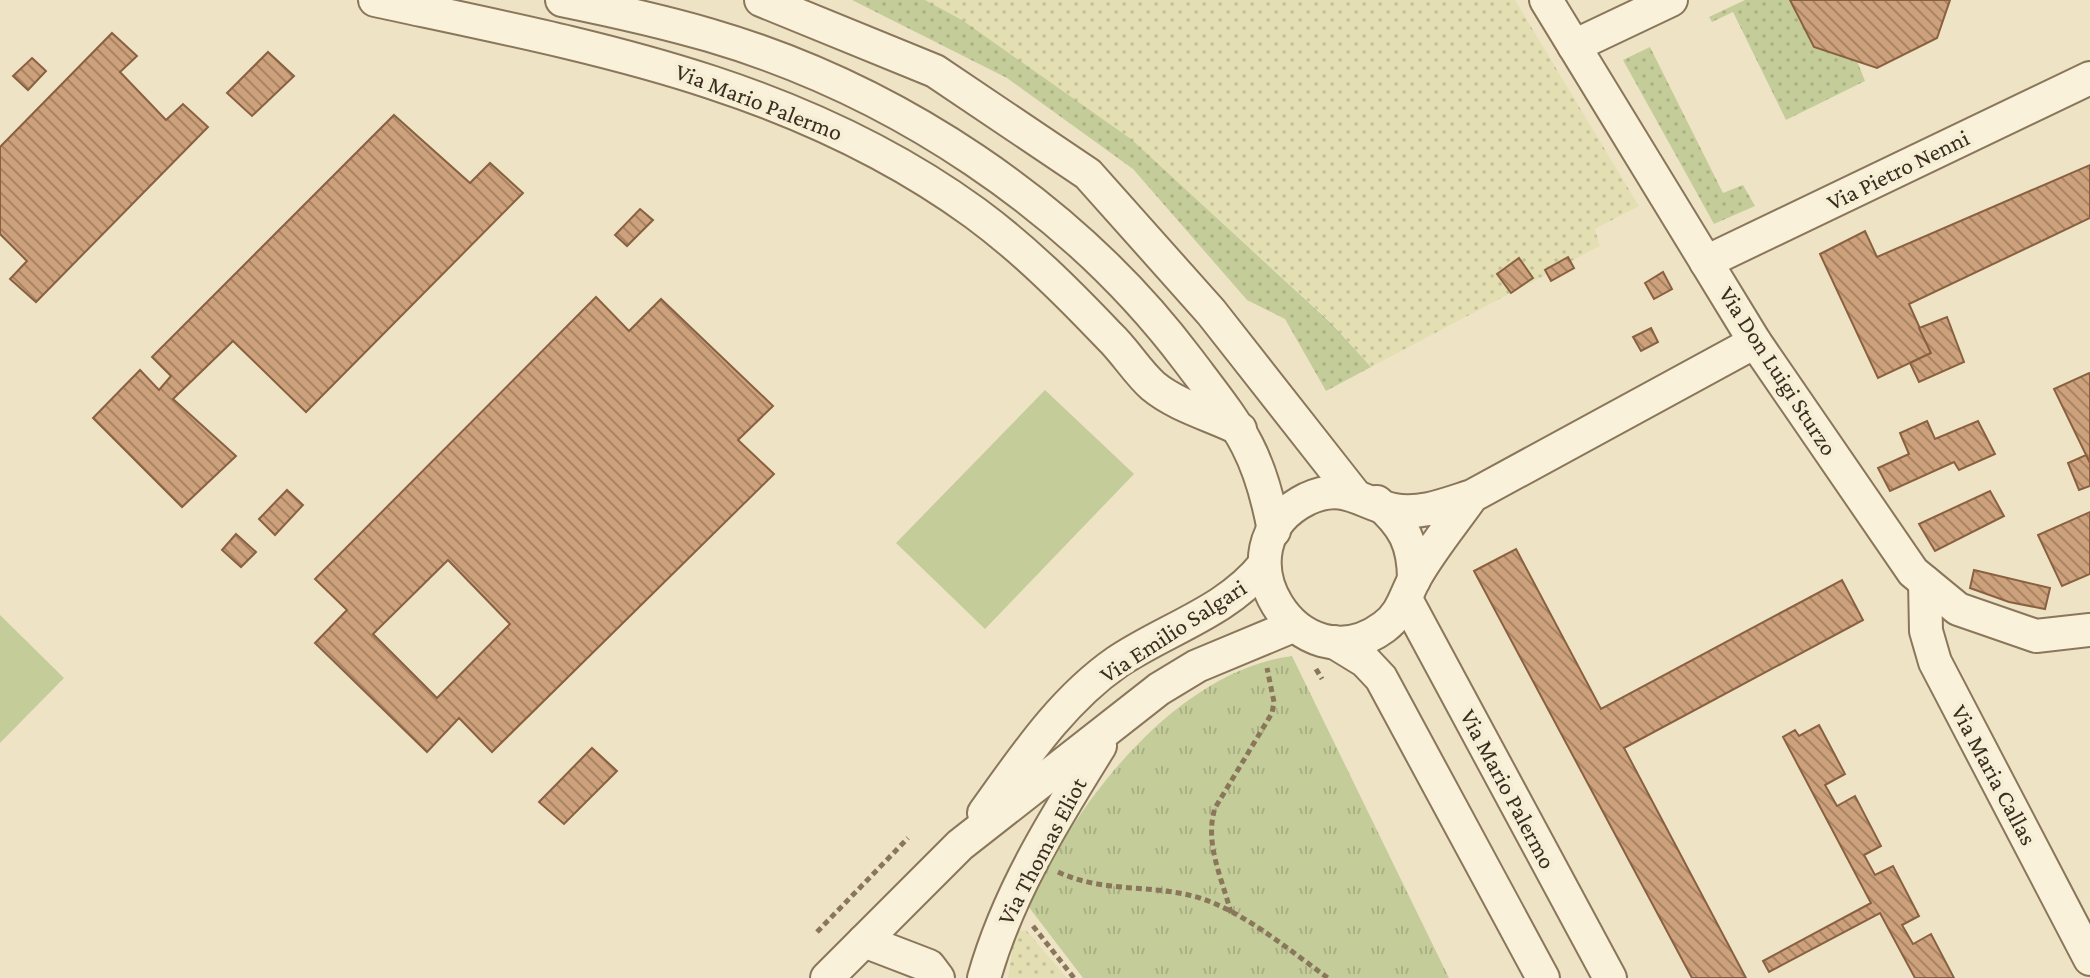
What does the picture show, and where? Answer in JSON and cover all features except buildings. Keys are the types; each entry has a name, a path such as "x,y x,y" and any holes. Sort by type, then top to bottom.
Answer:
{"street":[{"name":"Via Mario Palermo","path":"375,0 669,67 762,97 844,133 911,170 977,214 1029,257 1165,395 1240,429"},
{"name":"Via Mario Palermo","path":"562,0 711,35 864,95 936,135 1068,233 1123,284 1168,334 1240,429 1259,464 1274,531"},
{"path":"761,0 935,71 1088,174 1211,312 1365,498 1397,519 1409,539 1410,590"},
{"name":"Via Don Luigi Sturzo","path":"1546,0 1755,342 1902,556 1925,582 1958,609 2036,636 2090,630"},
{"path":"1574,46 1671,0"},
{"name":"Via Pietro Nenni","path":"1706,262 2090,78"},
{"path":"1472,496 1394,619 1376,633 1356,640 1334,642 1312,637 1293,626 1272,599 1264,565 1274,531 1291,510 1305,501 1325,493 1365,498 1393,510 1423,511 1472,496 1755,342"},
{"name":"Via Emilio Salgari","path":"960,845 1049,723 1116,663 1233,597 1264,565"},
{"name":"Via Maria Callas","path":"1925,582 1926,631 1935,662 2090,959"},
{"name":"Via Mario Palermo","path":"1410,590 1610,978"},
{"name":"Via Emilio Salgari","path":"827,978 960,845 1159,689 1197,666 1293,626"},
{"path":"1334,642 1365,661 1381,678 1543,978"},
{"name":"Via Thomas Eliot","path":"984,978 1010,903 1110,729"},
{"path":"864,941 929,966 938,978"}],"path":[{"path":"1231,913 1215,859 1211,822 1221,798 1261,734 1274,702 1265,660 1253,643"},
{"path":"817,932 908,838"},
{"path":"1034,857 1089,885 1202,899 1231,913 1328,978"},
{"path":"1010,903 1074,978"}],"shaded area":[{"path":"925,0 1515,0 1639,206 1595,229 1600,246 1371,367 1331,322 1131,139 962,20"},
{"path":"1026,930 1067,978 1008,978 1014,939 1019,931"}],"green space":[{"path":"852,0 925,0 962,20 1131,139 1331,323 1371,367 1326,391 1285,319 1247,300 1133,169 1007,78"},
{"path":"1745,0 1790,0 1814,47 1857,61 1865,81 1786,120 1733,12 1712,22 1709,17"},
{"path":"1650,47 1723,193 1743,185 1755,206 1714,224 1623,60"},
{"path":"1045,390 1134,474 985,629 896,543"},
{"path":"0,615 64,678 0,743"},
{"path":"1292,656 1449,978 1083,978 1028,906 1072,827 1133,749 1169,716 1207,688 1249,667"}]}
